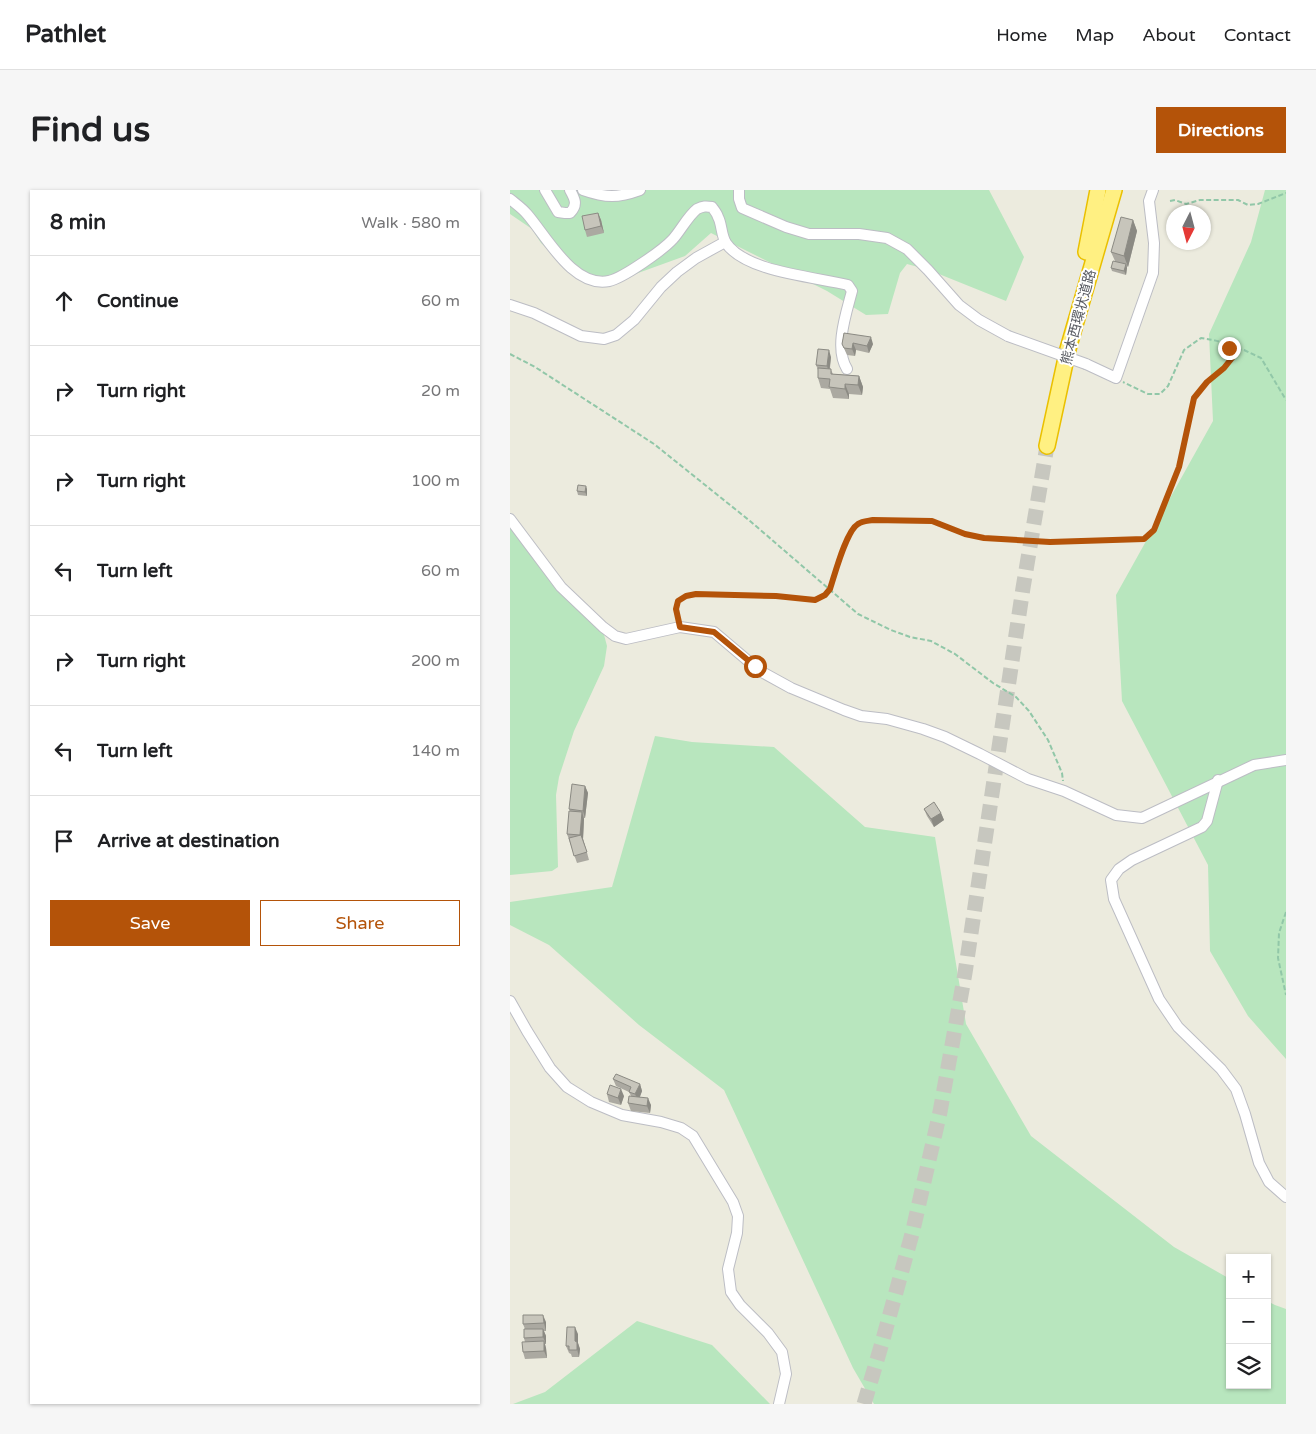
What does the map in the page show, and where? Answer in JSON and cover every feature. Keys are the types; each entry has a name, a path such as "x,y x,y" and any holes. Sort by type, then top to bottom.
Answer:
{"highway":[{"path":"1068,349 1098,190"},
{"name":"熊本西環状道路","path":"1047,446 1068,349 1114,190"},
{"path":"1068,349 1123,190"}],"street":[{"path":"545,190 558,212 570,213 575,208 575,200 570,190"},
{"path":"583,190 604,196 617,197 640,190"},
{"path":"740,190 739,199 742,208 809,234 859,234 887,238 907,249 959,305 978,320 1008,336 1086,364 1116,378 1154,273 1154,243 1149,201 1152,190"},
{"path":"510,199 526,213 567,264 596,282 611,280 653,256 671,241 696,210 704,206 712,207 718,216 725,242 737,254 783,273 848,285 852,292 842,330 842,350 844,364 847,369"},
{"path":"510,305 534,313 581,336 604,339 616,335 634,320 676,272 725,242"},
{"path":"510,519 561,587 602,627 615,636 626,639 680,627 714,632 760,671 791,688 861,716 887,719 930,732 980,754 1028,779 1064,791 1116,815 1142,818 1254,764 1286,760"},
{"path":"1218,780 1207,821 1202,827 1132,860 1120,869 1111,880 1114,898 1159,998 1178,1027 1221,1069 1236,1089 1246,1114 1259,1164 1269,1182 1286,1197"},
{"path":"510,1001 526,1031 550,1068 567,1088 591,1102 622,1115 662,1122 680,1128 693,1136 733,1202 738,1216 737,1233 728,1269 731,1292 740,1305 768,1333 782,1352 786,1374 779,1404"}],"path":[{"path":"1170,201 1175,200 1186,204 1200,200 1238,200 1248,204 1258,204 1286,193"},
{"path":"680,627 676,609 678,601 686,596 696,594 776,596 815,600 825,595 830,589 849,534 857,524 864,521 932,521 965,534 984,538 1050,542 1144,539 1154,530 1179,467 1194,398 1207,382 1224,368 1232,358 1229,348 1225,344 1201,338 1184,350 1168,386 1160,394 1148,394 1116,378"},
{"path":"1229,348 1244,350 1261,358 1286,400"},
{"path":"510,354 535,366 654,444 750,521 858,614 891,630 910,637 931,641 955,654 993,683 1016,697 1029,711 1048,740 1062,773 1064,791"},
{"path":"1286,912 1279,933 1278,958 1286,995"}],"green space":[{"path":"510,190 989,190 1024,257 1006,301 929,270 907,264 900,273 888,314 866,315 827,291 711,233 685,256 605,285 571,271 541,243 532,229 510,214"},
{"path":"1265,190 1286,190 1286,1059 1248,1016 1210,951 1208,865 1122,701 1116,595 1213,421 1209,334 1251,242"},
{"path":"510,524 603,631 607,646 604,666 574,731 559,777 556,795 558,867 552,871 510,875"},
{"path":"655,736 692,742 774,747 865,827 935,837 966,1024 1031,1136 1174,1247 1226,1277 1226,1389 1271,1389 1271,1303 1286,1309 1286,1404 874,1404 853,1368 724,1090 639,1025 549,945 510,925 510,902 612,887"},
{"path":"637,1321 712,1345 770,1404 513,1404 545,1392"}],"building":[{"path":"598,213 601,226 585,230 582,216"},
{"path":"1121,217 1133,220 1124,256 1111,252"},
{"path":"1113,261 1126,264 1124,271 1111,268"},
{"path":"844,333 871,337 867,346 853,343 852,349 844,348 842,344"},
{"path":"818,349 829,350 827,366 816,365"},
{"path":"818,368 831,369 831,374 859,376 858,385 845,384 845,389 829,387 830,379 818,378"},
{"path":"578,485 586,486 585,492 577,491"},
{"path":"572,784 585,786 583,811 569,809"},
{"path":"934,802 941,813 931,819 924,809"},
{"path":"569,811 582,812 580,835 567,834"},
{"path":"581,835 587,852 574,856 569,838"},
{"path":"616,1074 640,1084 635,1094 629,1092 631,1087 613,1079"},
{"path":"610,1085 621,1089 618,1098 607,1094"},
{"path":"629,1096 648,1098 647,1106 628,1103"},
{"path":"523,1315 543,1315 544,1323 523,1324"},
{"path":"567,1327 575,1327 577,1350 569,1350 569,1346 566,1346"},
{"path":"524,1329 543,1329 543,1337 524,1338"},
{"path":"544,1341 544,1351 523,1352 522,1342"}],"tunnel":[{"path":"864,1404 912,1234 940,1112 965,973 1023,588 1047,446"}],"route":[{"path":"755,666 714,632 680,627 676,609 678,601 686,596 696,594 776,596 815,600 825,595 830,589 849,534 857,524 864,521 932,521 965,534 984,538 1050,542 1144,539 1154,530 1179,467 1194,398 1207,382 1224,368 1232,358 1229,348"}]}
